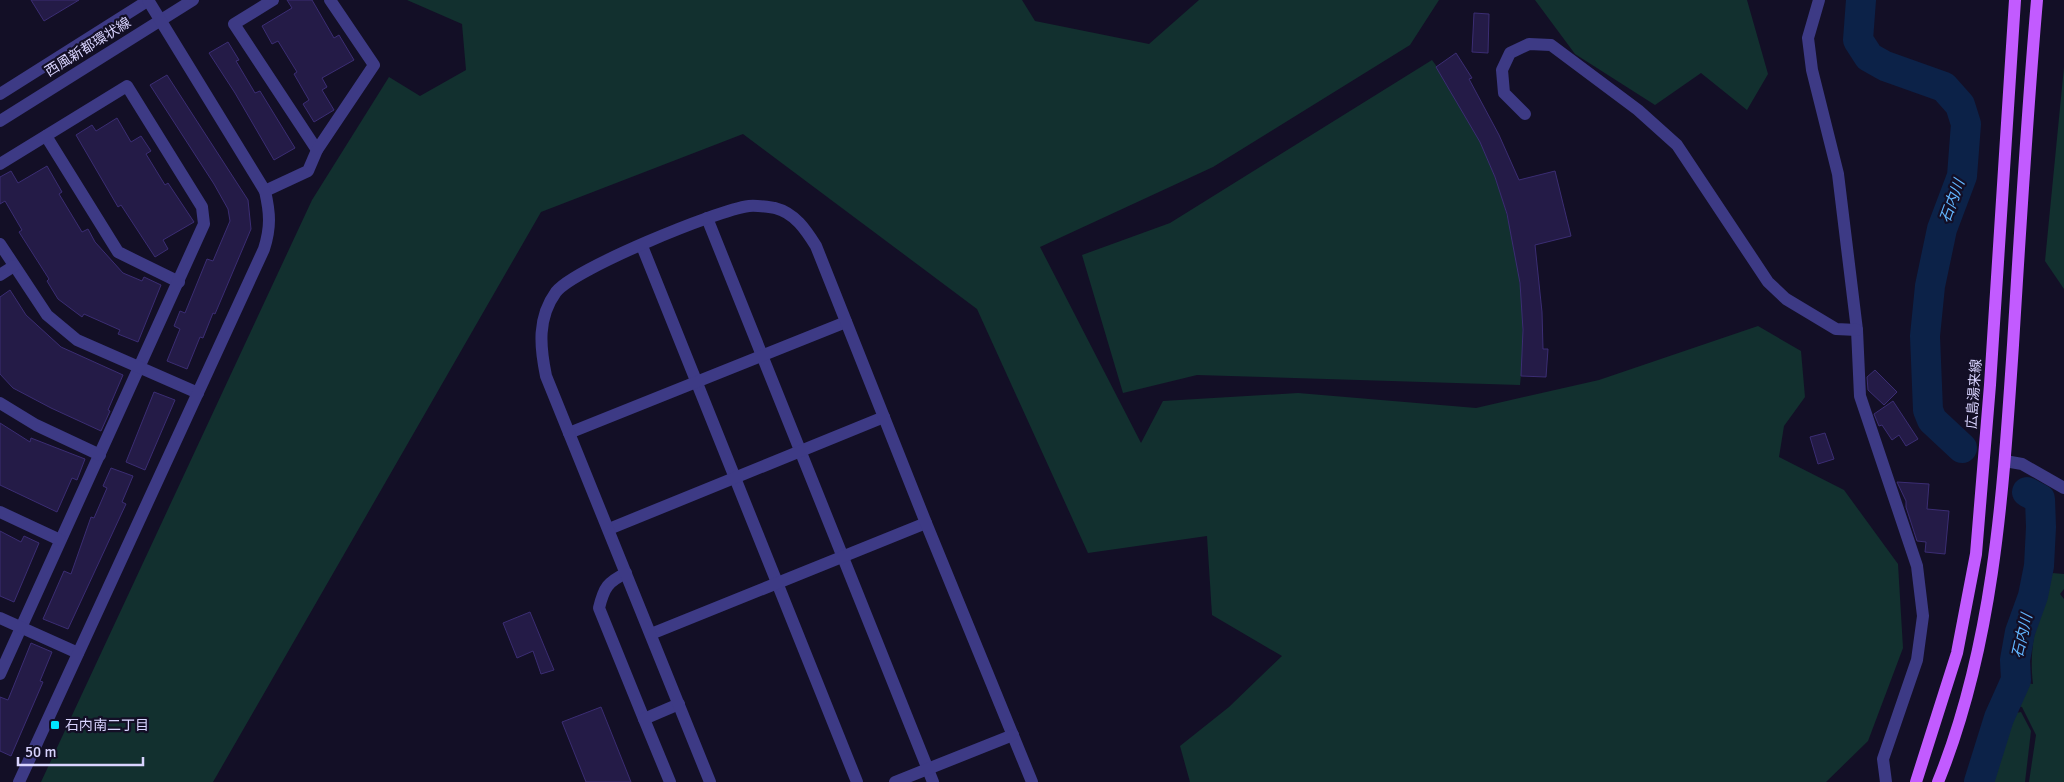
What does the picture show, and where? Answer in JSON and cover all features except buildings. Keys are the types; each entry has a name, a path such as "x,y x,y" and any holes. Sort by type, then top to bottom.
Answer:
{"main road":[{"name":"広島湯来線","path":"1916,782 1930,743 1957,653 1976,554 2015,0"},
{"path":"1938,782 1949,755 1978,649 1996,553 2005,461 2037,0"}],"street":[{"name":"西風新都環状線","path":"0,94 148,0"},
{"path":"19,782 264,249 270,230 271,213 265,191 148,0"},
{"name":"西風新都環状線","path":"0,121 193,0"},
{"path":"273,0 234,24 317,150"},
{"path":"265,191 308,171 317,150 374,65 330,0"},
{"path":"1819,0 1808,38 1812,70 1838,174 1857,330 1860,396 1917,566 1922,616 1917,660 1883,759 1886,782"},
{"path":"1525,114 1504,93 1502,70 1510,53 1529,44 1551,45 1638,110 1677,145 1768,282 1786,299 1836,329 1857,330"},
{"path":"0,164 127,86 202,207 204,224 0,674"},
{"path":"46,136 118,252 179,282"},
{"path":"710,782 546,376 540,346 543,316 556,292 579,273 706,218 722,212 751,206 777,209 800,222 816,246 926,523 1032,782"},
{"path":"706,218 933,782"},
{"path":"0,244 47,315 77,340 198,393"},
{"path":"642,246 857,782"},
{"path":"0,275 14,266"},
{"path":"569,433 846,322"},
{"path":"0,403 36,425 100,455"},
{"path":"609,530 884,417"},
{"path":"2005,461 2022,464 2064,488"},
{"path":"0,512 60,540"},
{"path":"651,634 926,523"},
{"path":"626,573 611,581 602,593 599,608 670,782"},
{"path":"0,618 78,653"},
{"path":"644,719 679,704"},
{"path":"895,782 1013,735"}],"green space":[{"path":"407,0 1022,0 1035,21 1149,44 1199,0 1439,0 1410,45 1213,167 1040,247 1141,443 1163,401 1298,393 1476,408 1599,380 1758,326 1801,351 1805,397 1784,426 1779,457 1844,490 1898,564 1903,648 1868,741 1826,782 1190,782 1180,746 1229,707 1282,656 1212,615 1207,536 1088,553 977,309 743,134 541,212 213,782 41,782 312,200 389,77 420,96 466,70 462,24"},
{"path":"1535,0 1747,0 1768,74 1747,110 1701,73 1655,105 1575,54"},
{"path":"1432,60 1456,95 1477,133 1494,173 1507,214 1516,257 1521,299 1523,342 1520,385 1197,375 1123,393 1082,255 1170,223"},
{"path":"2064,67 2064,289 2045,261"},
{"path":"2052,573 2064,574 2064,589 2060,594 2064,599 2064,782 2029,782 2036,735 2022,707 2016,706 2026,683 2033,684 2033,641"},
{"path":"2021,712 2031,731 2025,782 1992,782 2006,728 2016,713"}],"waterway":[{"name":"石内川","path":"1861,0 1858,40 1869,57 1885,66 1944,87 1960,105 1966,124 1962,176 1942,229 1930,286 1925,336 1928,410 1932,420 1962,448"},
{"name":"石内川","path":"1979,782 1999,718 2016,680 2015,660 2020,632 2033,596 2039,566 2040,499 2027,492"}],"place":[{"name":"石内南二丁目","path":"55,725"}]}
